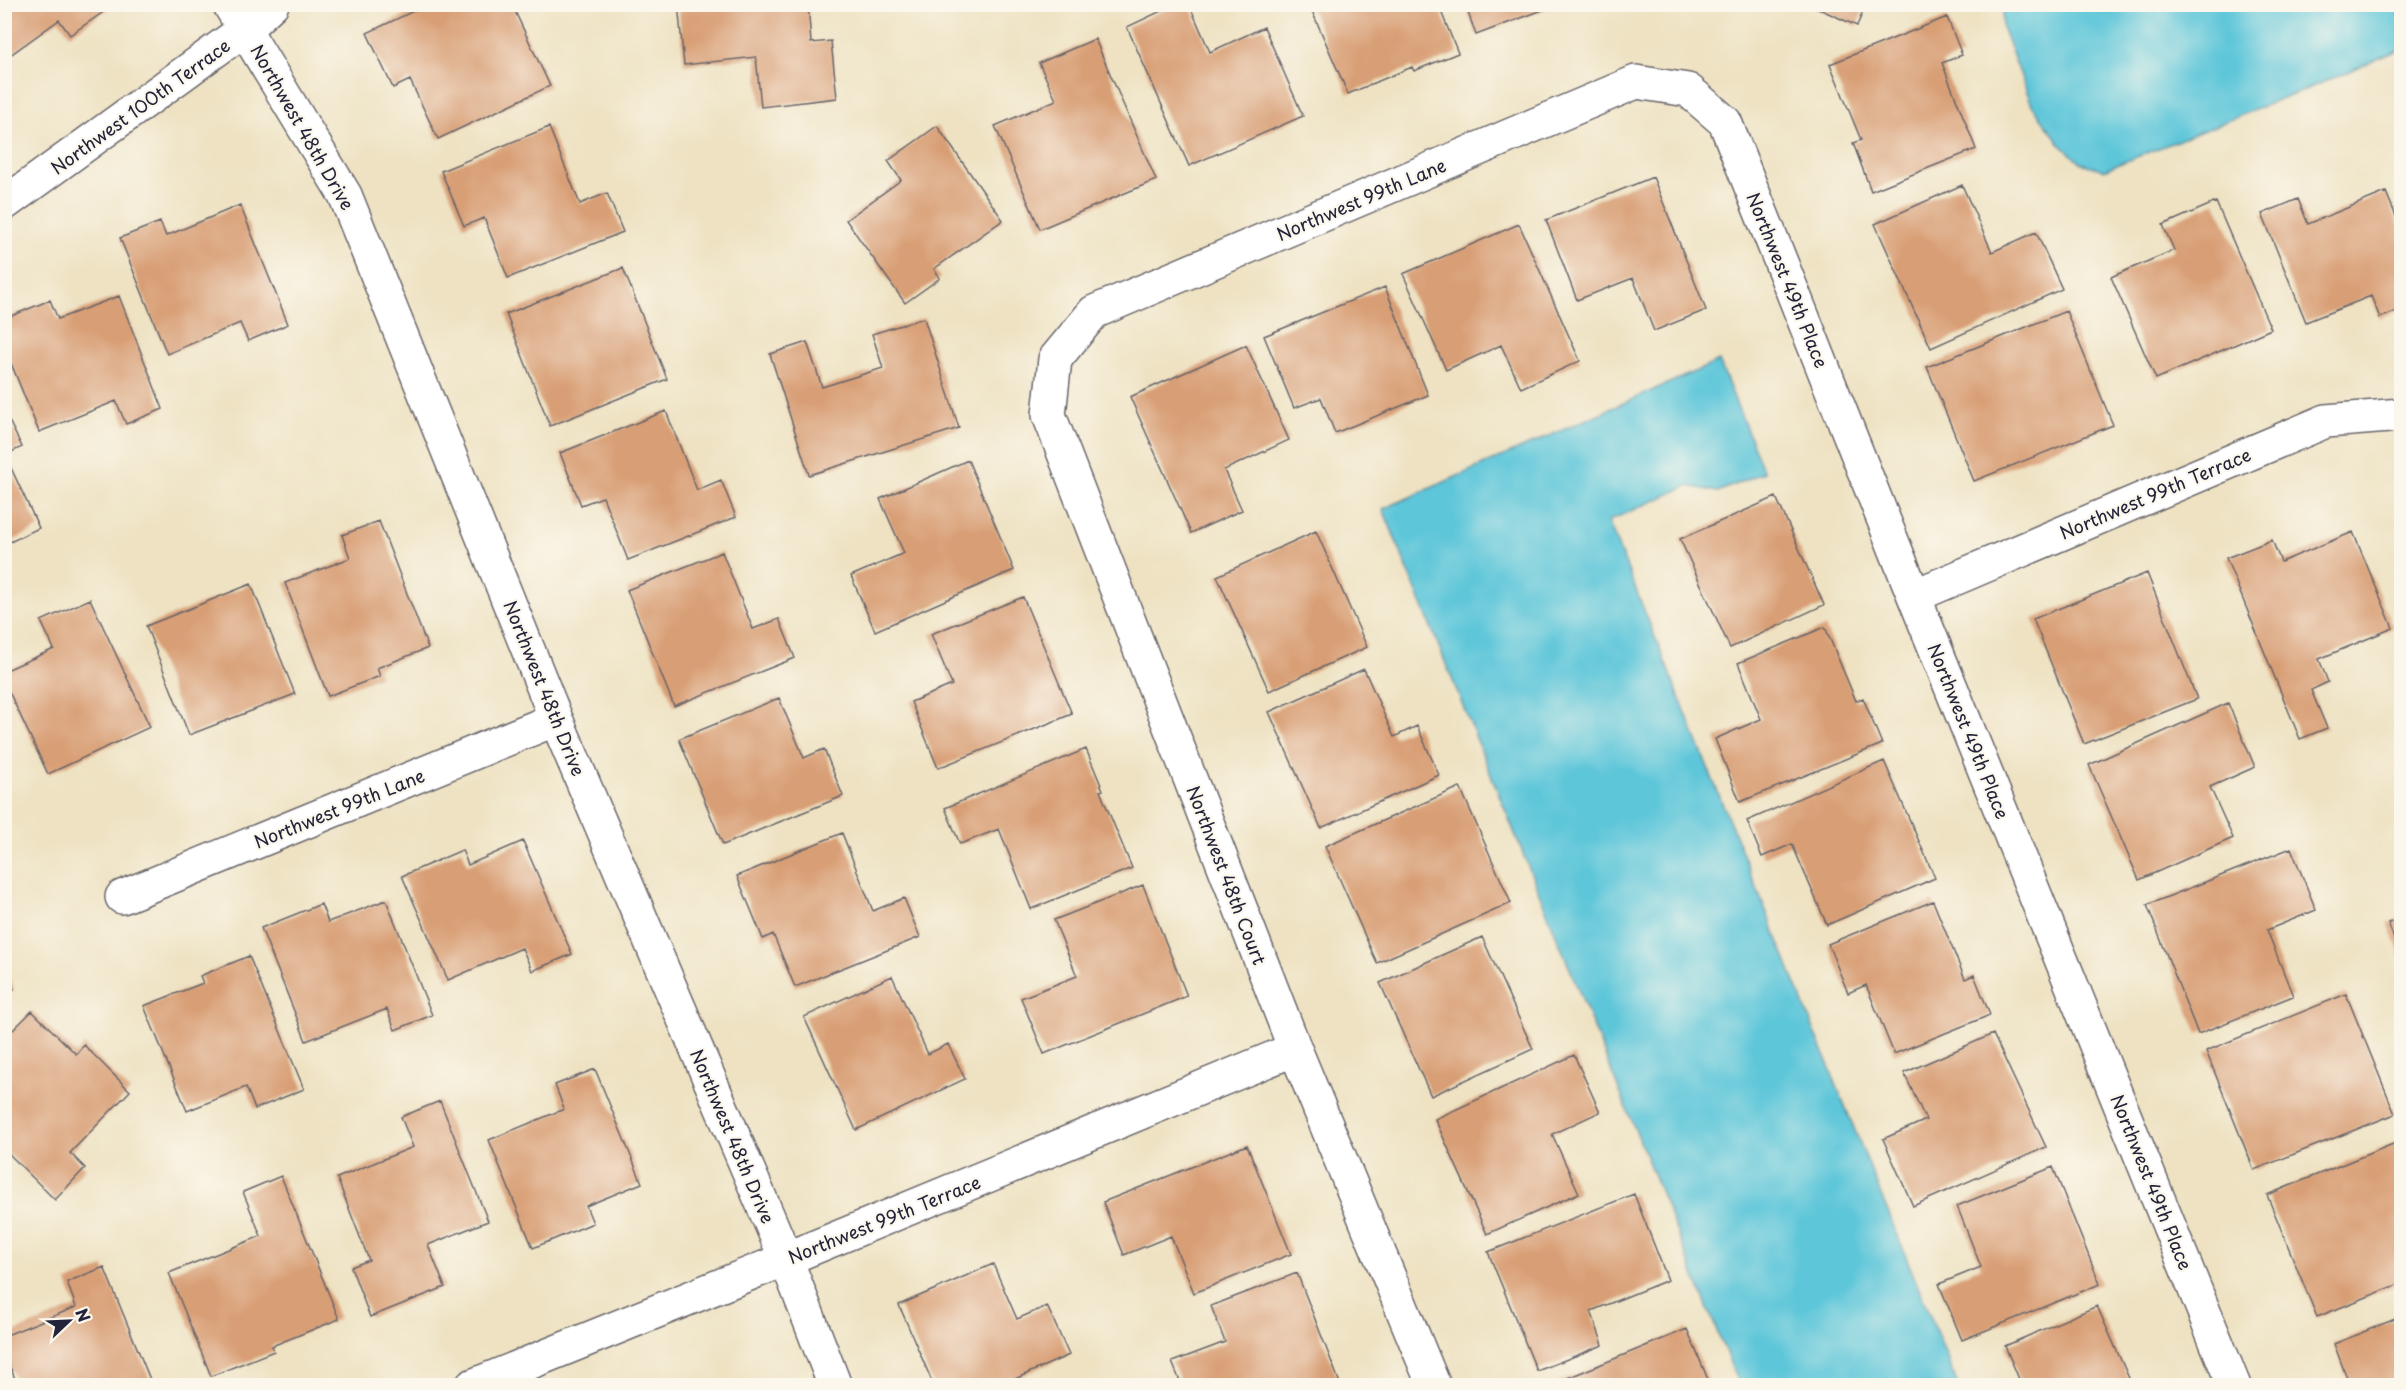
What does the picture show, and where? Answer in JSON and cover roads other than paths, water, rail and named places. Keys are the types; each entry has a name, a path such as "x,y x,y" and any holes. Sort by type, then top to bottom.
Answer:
{"street":[{"name":"Northwest 100th Terrace","path":"4,204 237,17 273,4"},
{"name":"Northwest 48th Drive","path":"237,17 345,195 556,719 786,1259 835,1386"},
{"name":"Northwest 99th Lane","path":"1055,359 1094,312 1636,82 1688,90"},
{"name":"Northwest 49th Place","path":"1688,90 1725,122 2234,1386"},
{"name":"Northwest 48th Court","path":"1055,359 1049,415 1295,1049 1434,1386"},
{"name":"Northwest 99th Terrace","path":"1914,596 2326,421 2402,415"},
{"name":"Northwest 99th Lane","path":"122,897 556,719"},
{"name":"Northwest 99th Terrace","path":"472,1386 1295,1049"}],"water":[{"path":"2008,5 2401,5 2401,49 2104,170 2081,163 2061,145 2032,105 2002,27 2003,10"},
{"path":"1719,361 1764,472 1718,492 1688,486 1608,521 1958,1385 1739,1385 1383,509"}]}
